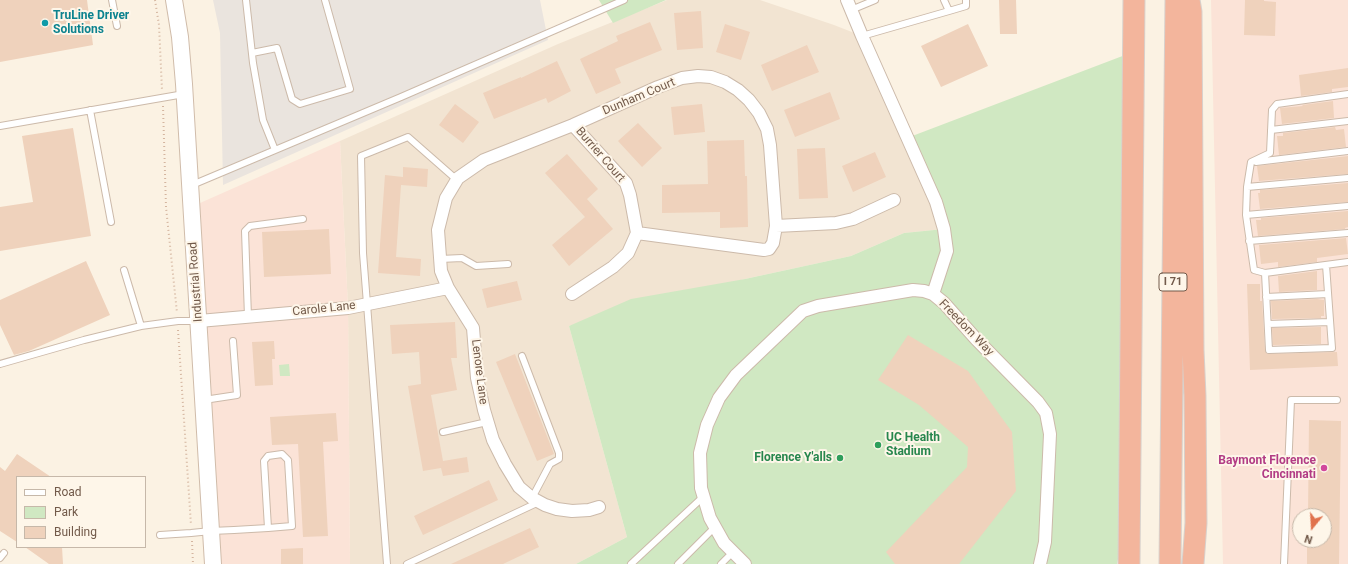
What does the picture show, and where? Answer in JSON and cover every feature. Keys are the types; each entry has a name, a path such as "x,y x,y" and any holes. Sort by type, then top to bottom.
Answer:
{"highway":[{"path":"1129,564 1134,0"},
{"name":"I 71","path":"1170,564 1176,0"},
{"path":"1189,0 1192,20 1193,350 1196,522 1193,564"},
{"path":"1116,564 1130,499"},
{"path":"1196,522 1201,564"}],"main road":[{"name":"Industrial Road","path":"174,0 180,37 184,94 213,564"}],"street":[{"name":"Freedom Way","path":"849,5 936,202 944,229 947,251 933,294 944,303 976,339 1046,412 1050,434 1044,542 1040,564"},
{"name":"Dunham Court","path":"448,288 441,271 438,230 446,198 456,180 484,160 573,125 658,87 682,78 698,76 711,77 725,82 738,90 749,100 759,113 767,129 770,146 776,226 773,243 769,249 764,250 637,233"},
{"name":"Burrier Court","path":"573,125 626,184 630,195 637,233"},
{"path":"776,226 836,223 853,219 894,200"},
{"path":"572,294 613,266 628,253 637,233"},
{"name":"Carole Lane","path":"199,321 348,308 448,288"},
{"name":"Lenore Lane","path":"448,288 473,328 477,378 487,422 505,464 520,487 535,500 557,509 572,511 589,510 598,507"},
{"path":"745,564 724,543 710,518 701,488 700,453 707,425 719,398 736,375 803,311 818,306 913,290 924,290 933,294"}],"lane":[{"path":"112,0 117,26"},
{"path":"246,0 252,53 263,120 275,150"},
{"path":"252,53 277,48 292,99 300,104 350,89 325,0"},
{"path":"190,186 401,97 624,0"},
{"path":"849,5 875,0"},
{"path":"944,0 949,11"},
{"path":"862,36 966,6 966,0"},
{"path":"0,126 184,94"},
{"path":"1251,162 1270,153 1272,110 1277,104 1347,94 1348,102"},
{"path":"90,110 111,222"},
{"path":"1271,130 1348,121"},
{"path":"387,564 366,304 363,253 361,156 408,137 456,180"},
{"path":"1251,162 1348,151"},
{"path":"1251,162 1247,187 1246,214 1254,270 1265,273 1348,262 1348,266"},
{"path":"1247,187 1348,178"},
{"path":"1246,214 1348,206"},
{"path":"248,317 245,231 250,226 302,220"},
{"path":"1249,241 1348,233"},
{"path":"440,259 462,258 476,266 508,264"},
{"path":"1265,273 1269,350 1332,348 1326,264"},
{"path":"124,270 141,326"},
{"path":"1266,297 1328,294"},
{"path":"0,364 84,340 141,326 178,321 199,321"},
{"path":"1268,324 1330,322"},
{"path":"204,400 237,395 233,341"},
{"path":"407,564 535,500 550,464 559,459 559,453 522,356"},
{"path":"1284,564 1291,400 1337,400"},
{"path":"443,432 487,422"},
{"path":"160,535 211,532 268,528 292,526 288,460 282,454 268,456 264,461 268,528"},
{"path":"631,564 703,496"},
{"path":"678,564 716,528"},
{"path":"721,564 733,552"}],"path":[{"path":"155,0 159,25 162,84"},
{"path":"164,117 166,207 176,311"},
{"path":"179,339 190,516"},
{"path":"192,555 193,564"}],"shaded area":[{"path":"213,0 540,0 548,40 223,185 220,33"},
{"path":"667,0 760,0 862,36 944,229 904,233 851,256 745,279 569,326 627,537 576,564 350,564 348,308 340,141 558,44"},
{"path":"1211,0 1348,0 1348,564 1223,564"},
{"path":"340,141 348,308 350,564 213,564 191,207"}],"green space":[{"path":"599,0 666,0 613,23"},
{"name":"UC Health Stadium","path":"1133,52 1130,499 1117,564 576,564 627,537 569,326 631,299 745,279 851,256 904,233 944,229 907,138"},
{"path":"289,364 290,376 280,376 279,365"}],"building":[{"name":"TruLine Driver Solutions","path":"0,0 87,0 93,45 0,62"},
{"path":"999,0 1016,0 1017,34 1000,34"},
{"path":"1245,0 1264,0 1276,2 1275,36 1244,35"},
{"path":"701,11 703,48 677,50 674,13"},
{"path":"650,22 662,50 615,69 621,83 596,94 580,59 618,41 616,36"},
{"path":"725,24 750,32 741,60 716,52"},
{"path":"968,24 988,66 941,87 921,46"},
{"path":"807,45 819,72 772,91 761,65"},
{"path":"557,61 571,91 548,103 546,98 494,119 483,93 521,78"},
{"path":"1348,68 1348,87 1332,89 1332,92 1301,96 1299,75"},
{"path":"830,92 840,119 795,137 784,110"},
{"path":"1333,101 1334,118 1282,124 1280,108"},
{"path":"455,104 479,122 463,143 439,125"},
{"path":"702,104 705,132 674,135 671,107"},
{"path":"638,123 662,148 642,167 618,141"},
{"path":"1335,127 1336,130 1344,129 1346,147 1279,155 1277,136 1283,136 1283,133"},
{"path":"73,128 91,236 0,251 0,207 33,202 22,136"},
{"path":"744,140 745,176 747,176 748,227 720,228 720,212 662,213 662,185 708,184 707,141"},
{"path":"825,148 828,198 799,199 797,149"},
{"path":"875,152 886,177 853,192 842,166"},
{"path":"567,154 598,189 587,199 613,229 569,266 552,245 585,217 545,173"},
{"path":"1348,156 1348,174 1259,181 1257,166"},
{"path":"403,167 428,169 427,187 401,185 396,257 421,259 420,276 378,273 385,175 403,177"},
{"path":"1348,183 1348,202 1260,209 1258,193 1260,193 1260,190"},
{"path":"1348,211 1348,227 1345,229 1258,236 1256,220 1261,220 1261,218"},
{"path":"329,229 331,274 264,277 262,232"},
{"path":"1346,238 1348,254 1317,258 1317,262 1278,267 1278,262 1261,264 1259,245"},
{"path":"86,261 110,315 29,351 14,355 0,325 0,300"},
{"path":"1317,271 1317,290 1279,292 1278,276"},
{"path":"517,281 522,300 487,308 482,289"},
{"path":"1247,284 1260,284 1260,301 1262,301 1265,350 1267,354 1337,352 1338,366 1250,370"},
{"path":"1324,300 1324,316 1321,316 1321,318 1272,319 1271,301"},
{"path":"455,322 457,358 451,358 457,390 431,395 443,461 467,457 469,472 443,476 441,468 423,471 408,386 421,384 419,352 392,354 390,325"},
{"path":"1321,327 1321,344 1273,345 1272,328"},
{"path":"908,335 968,371 1012,432 1016,491 959,564 895,564 886,552 967,467 968,447 919,405 878,380"},
{"path":"274,341 275,359 272,359 273,385 255,386 252,342"},
{"path":"515,354 554,454 537,461 496,362"},
{"path":"336,413 338,441 323,442 328,536 303,537 298,444 272,445 270,417"},
{"name":"Baymont Florence Cincinnati","path":"1309,420 1341,421 1339,564 1307,564 1307,548 1332,548 1332,508 1308,508"},
{"path":"17,454 50,476 16,476 16,541 0,531 0,467 5,471"},
{"path":"489,480 498,500 423,535 414,516"},
{"path":"530,528 539,547 503,564 451,564"},
{"path":"26,548 62,548 63,564 49,564"},
{"path":"303,548 303,564 281,564 281,549"}],"place":[{"name":"TruLine Driver Solutions","path":"45,23"},
{"name":"UC Health Stadium","path":"878,445"},
{"name":"Florence Y'alls","path":"840,458"},
{"name":"Baymont Florence Cincinnati","path":"1324,468"}]}
